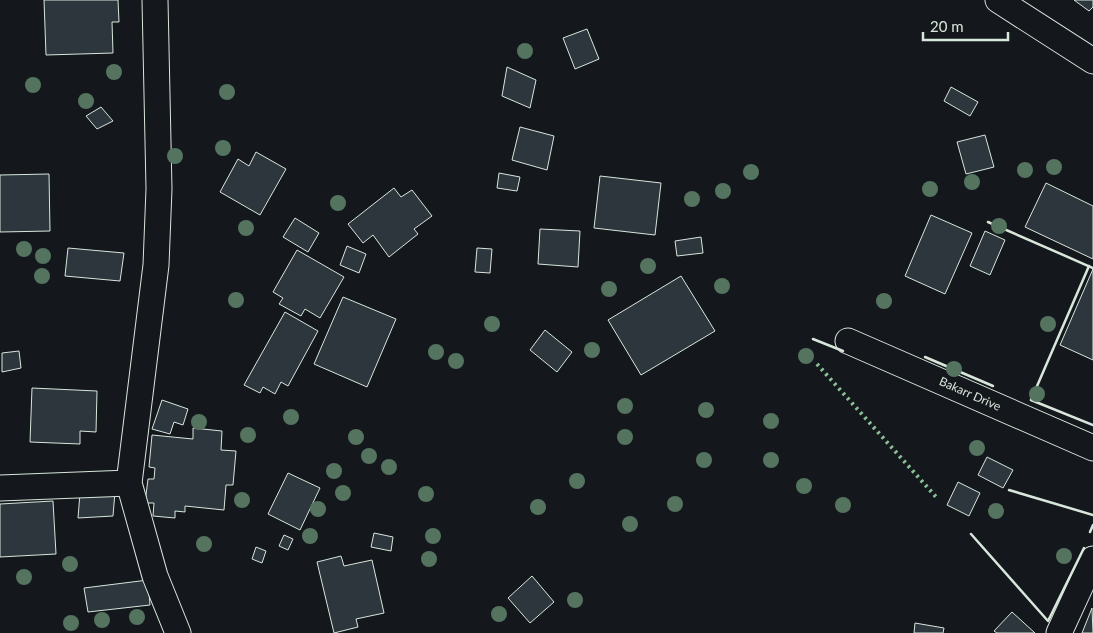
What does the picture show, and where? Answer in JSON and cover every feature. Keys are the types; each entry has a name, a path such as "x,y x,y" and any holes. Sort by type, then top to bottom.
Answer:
{"street":[{"path":"155,0 159,189 156,264 129,483 154,576 178,633"},
{"path":"998,0 1093,61"},
{"name":"Bakarr Drive","path":"848,341 1093,448"},
{"path":"0,488 129,483"},
{"path":"1059,633 1093,559"}],"building":[{"path":"44,0 118,0 119,22 112,22 113,53 46,55"},
{"path":"1074,0 1093,0 1093,7 1089,11"},
{"path":"587,29 599,59 575,69 563,38"},
{"path":"507,67 536,80 530,108 502,96"},
{"path":"951,87 978,102 970,116 944,101"},
{"path":"101,107 113,121 97,129 86,116"},
{"path":"520,127 554,136 547,170 512,160"},
{"path":"985,135 994,167 966,174 957,142"},
{"path":"256,152 286,169 260,215 220,192 238,159 249,166"},
{"path":"499,173 520,177 517,191 497,188"},
{"path":"49,174 50,231 0,232 0,175"},
{"path":"600,176 661,183 655,235 594,228"},
{"path":"1046,183 1093,206 1093,259 1025,227"},
{"path":"394,188 401,197 412,190 432,216 414,229 418,234 389,257 373,235 363,243 348,224"},
{"path":"931,215 972,233 945,294 905,276"},
{"path":"295,218 319,233 308,252 283,237"},
{"path":"540,229 580,231 578,267 538,264"},
{"path":"985,231 1005,240 990,275 970,266"},
{"path":"701,237 703,253 677,256 675,241"},
{"path":"347,246 366,254 359,273 340,265"},
{"path":"68,248 124,253 120,281 65,276"},
{"path":"477,248 492,249 490,273 475,272"},
{"path":"297,250 344,277 320,318 305,309 301,316 279,304 283,298 273,292"},
{"path":"1093,269 1093,360 1060,345"},
{"path":"681,276 715,331 641,375 608,320"},
{"path":"343,297 396,319 367,387 314,364"},
{"path":"285,312 318,331 288,386 281,382 275,394 263,387 260,393 244,385"},
{"path":"545,330 572,352 557,372 530,350"},
{"path":"19,351 21,368 2,372 2,353"},
{"path":"32,388 97,391 96,432 80,431 80,444 30,442"},
{"path":"162,400 188,409 183,425 174,422 170,434 152,429"},
{"path":"193,428 222,431 221,450 236,451 233,485 226,485 224,510 185,506 185,512 175,511 175,518 153,516 154,503 145,503 148,479 154,479 155,468 149,467 152,435 193,439"},
{"path":"987,457 1013,470 1003,488 978,475"},
{"path":"288,473 320,488 300,530 268,514"},
{"path":"958,482 980,493 969,516 947,505"},
{"path":"115,492 113,516 78,518 80,493"},
{"path":"53,501 56,554 0,557 0,504"},
{"path":"374,533 393,537 391,551 371,547"},
{"path":"284,535 293,539 288,550 279,546"},
{"path":"256,547 266,551 262,563 252,559"},
{"path":"341,556 344,566 372,560 384,613 356,619 358,627 334,633 317,562"},
{"path":"532,576 554,602 530,623 508,598"},
{"path":"148,580 150,605 88,612 84,588"},
{"path":"1092,608 1093,633 1082,633"},
{"path":"1012,612 1035,633 997,633 994,631"},
{"path":"915,623 944,628 943,633 914,633"}],"hedge":[{"path":"817,364 937,498"}],"wall":[{"path":"988,222 1093,268"},
{"path":"1089,266 1031,400 1093,425"},
{"path":"813,339 843,351"},
{"path":"925,357 993,386"},
{"path":"1009,490 1093,515"},
{"path":"1090,532 1093,525"},
{"path":"971,534 1048,621 1084,548"}]}
